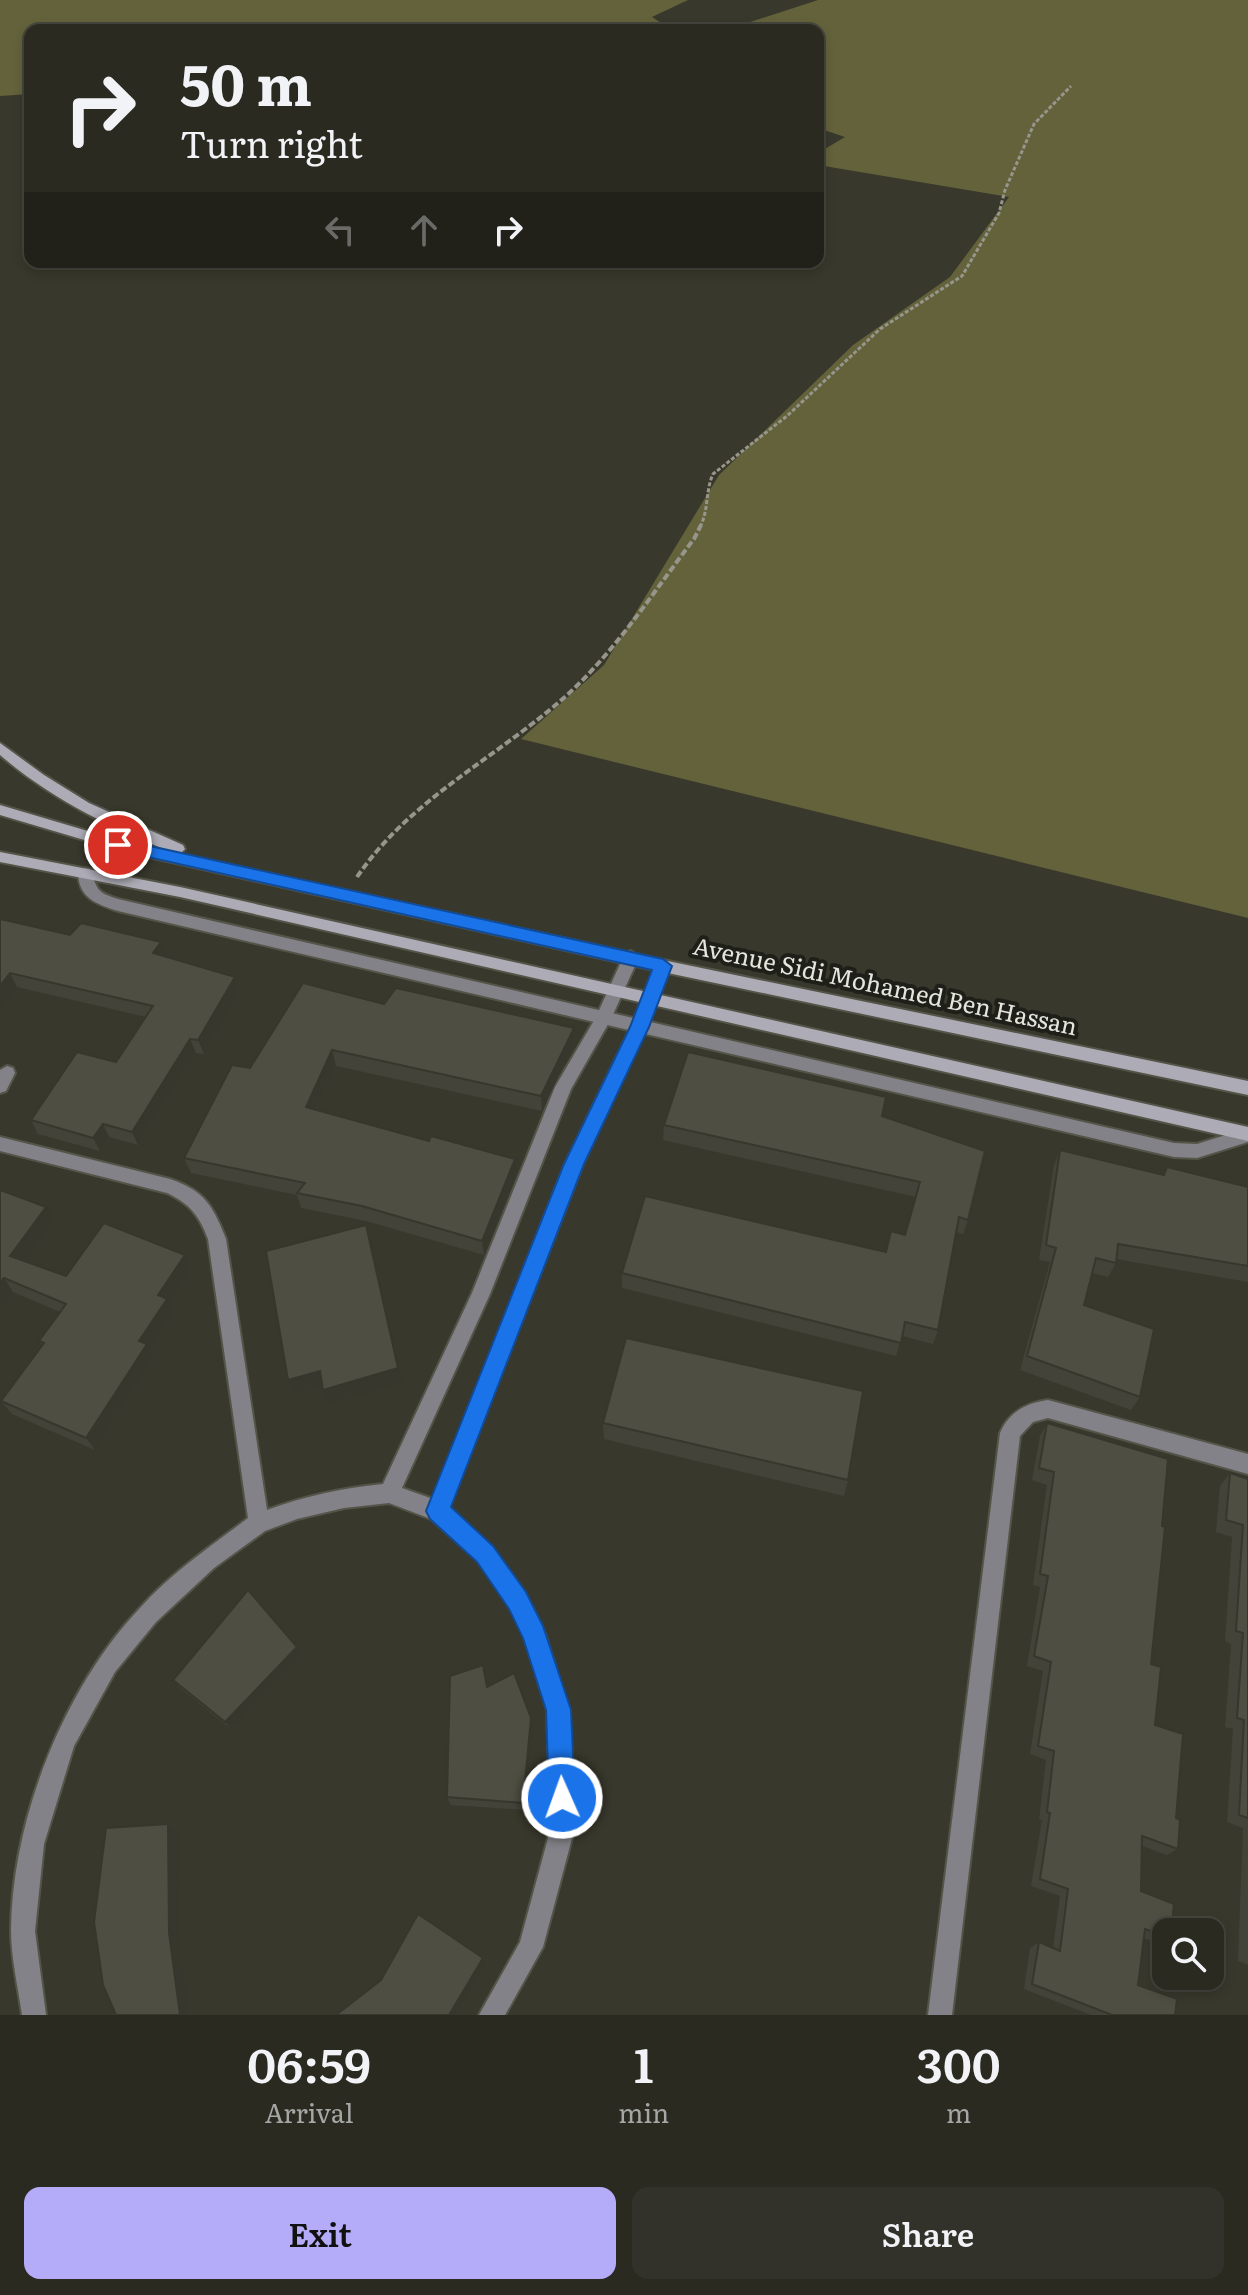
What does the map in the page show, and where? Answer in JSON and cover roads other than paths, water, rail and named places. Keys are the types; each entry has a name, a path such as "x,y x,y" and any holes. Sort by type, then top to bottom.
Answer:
{"street":[{"path":"0,748 16,762 97,812 200,862"},
{"name":"Avenue Sidi Mohamed Ben Hassan","path":"0,810 76,834 663,966 1248,1088"},
{"path":"0,857 195,895 1248,1134"},
{"path":"85,873 85,886 89,894 118,905 1174,1150 1197,1151 1248,1134"},
{"path":"389,1493 481,1294 563,1087 603,1019 613,991 631,957"},
{"path":"438,1511 574,1164 639,1027 663,966"},
{"path":"0,1144 170,1186 196,1198 206,1212 217,1239 259,1523"},
{"path":"940,2015 1010,1433 1018,1420 1032,1410 1048,1409 1248,1464"},
{"path":"34,2015 23,1931 32,1844 64,1742 107,1664 148,1614 207,1561 259,1523 344,1498 389,1493 438,1511 485,1554 518,1600 534,1634 558,1710 563,1827 531,1947 491,2015"}]}
